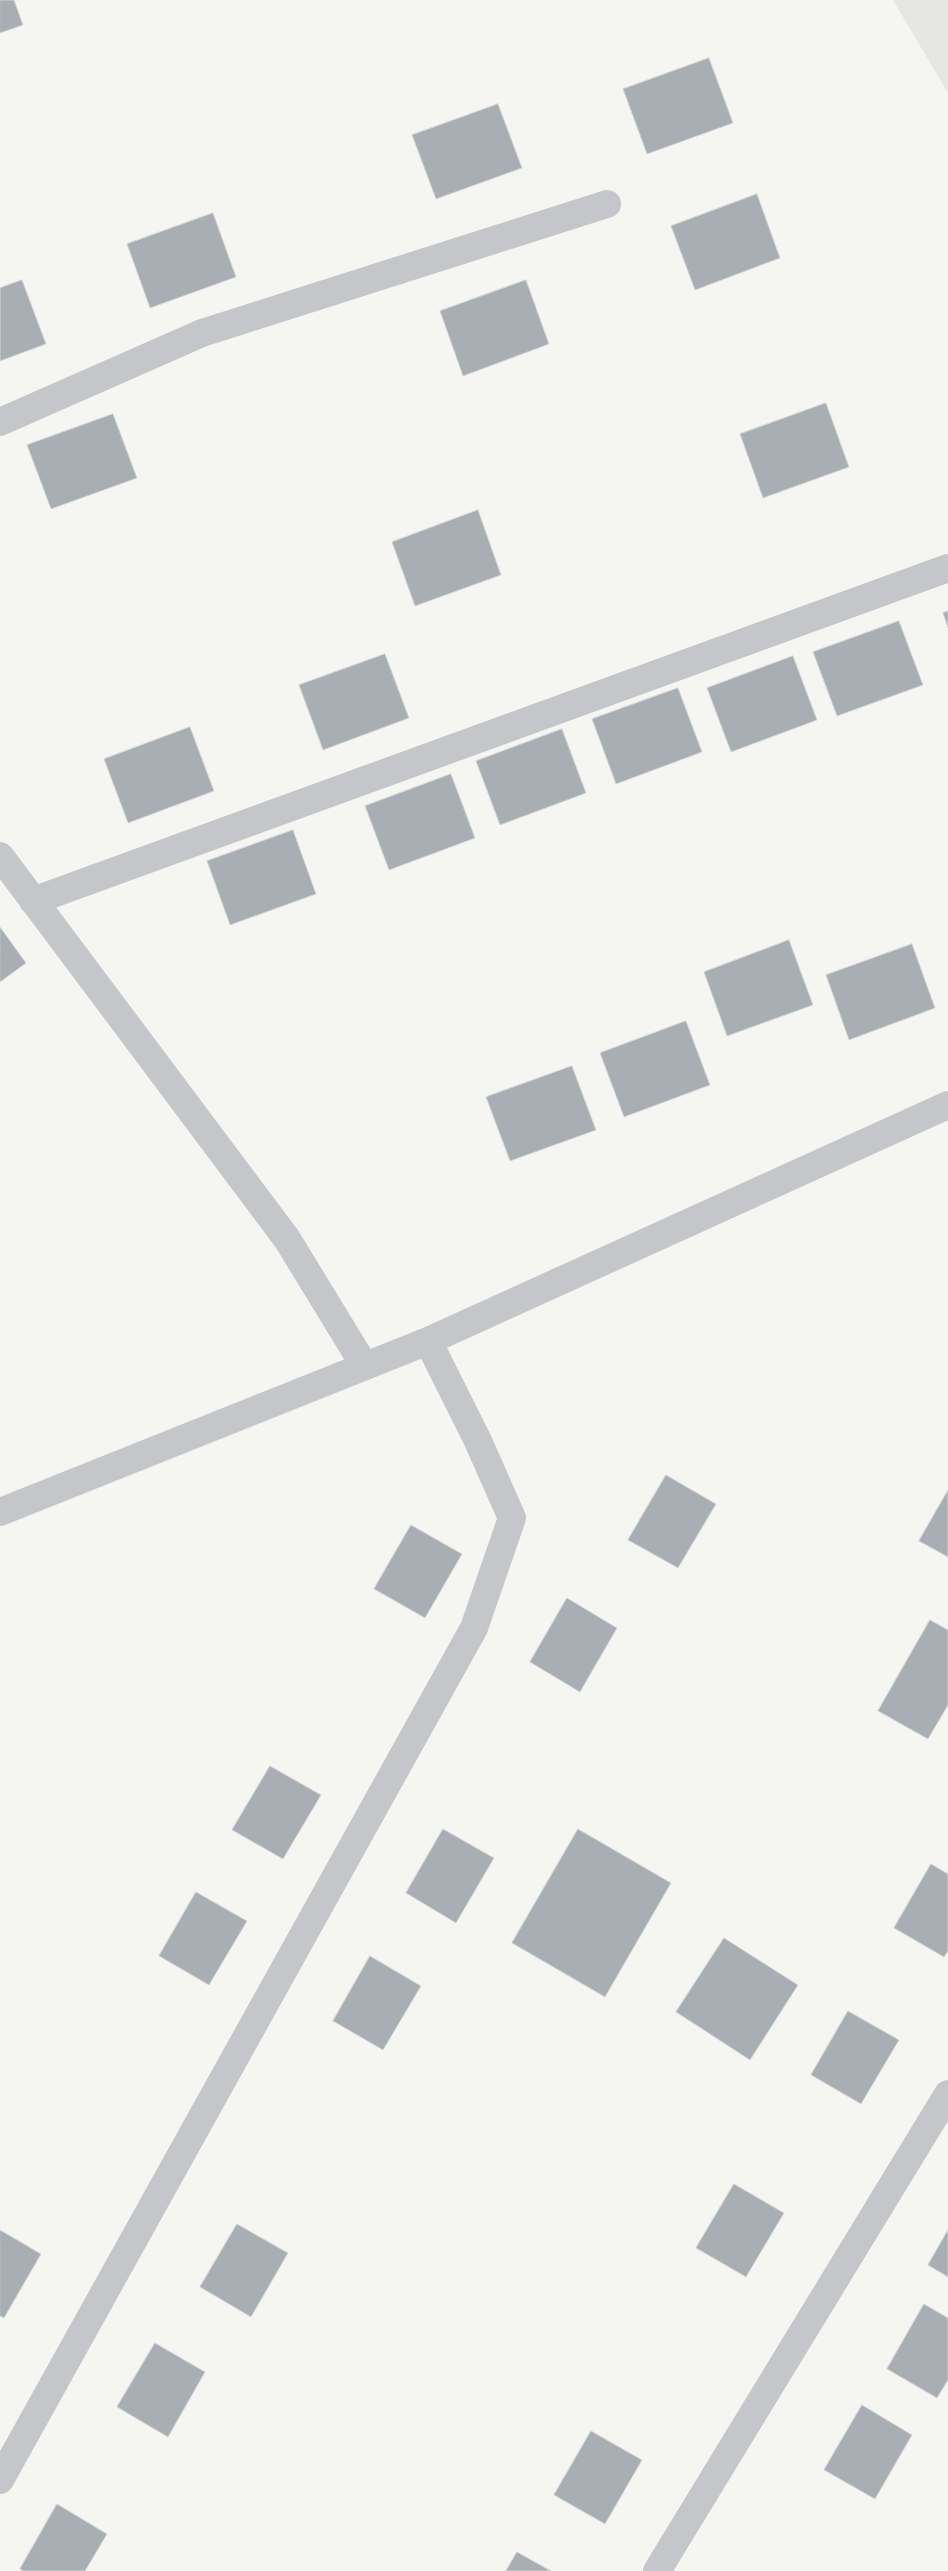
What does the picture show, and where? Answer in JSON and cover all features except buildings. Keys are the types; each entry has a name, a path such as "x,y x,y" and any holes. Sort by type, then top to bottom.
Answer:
{"street":[{"path":"0,422 202,333 607,204"},
{"path":"33,902 948,568"},
{"path":"0,856 287,1239 364,1365"},
{"path":"0,1512 428,1341 948,1105"},
{"path":"0,2480 474,1628 512,1518 478,1442 428,1341"},
{"path":"657,2571 948,2094"}],"shaded area":[{"path":"893,0 948,0 948,93"}]}
